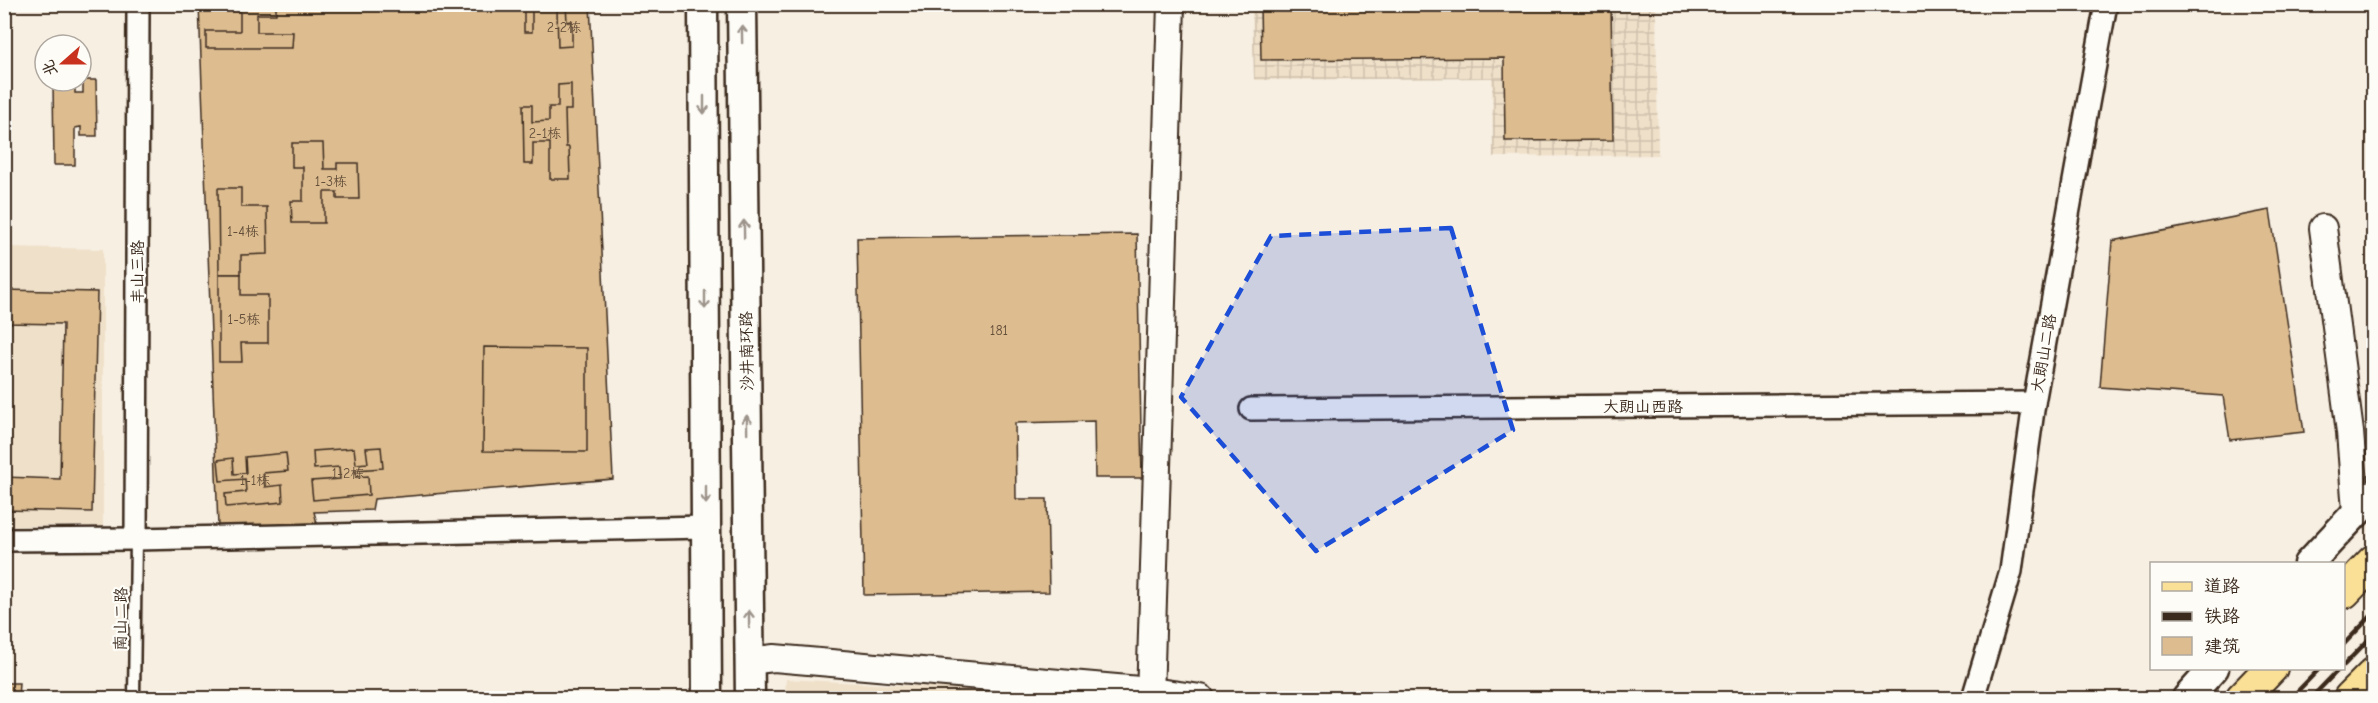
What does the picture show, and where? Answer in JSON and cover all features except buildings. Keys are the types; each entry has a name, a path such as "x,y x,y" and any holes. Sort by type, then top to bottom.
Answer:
{"main road":[{"path":"703,4 707,699"},
{"name":"沙井南环路","path":"742,4 750,699"},
{"path":"2310,562 2365,502"},
{"path":"2345,590 2373,561"},
{"path":"2187,699 2213,670"},
{"path":"2242,699 2270,670"},
{"path":"2350,699 2373,674"}],"street":[{"name":"丰山三路","path":"136,539 138,4"},
{"path":"1150,695 1171,4"},
{"name":"大朗山二路","path":"1973,699 2011,571 2034,404 2106,4"},
{"path":"2323,228 2350,432 2365,502"},
{"name":"大朗山西路","path":"1251,409 2034,404"},
{"path":"4,540 706,527"},
{"path":"750,661 774,658 1202,699"}],"lane":[{"name":"南山二路","path":"134,699 136,539"}],"highlighted area":[{"path":"1451,228 1513,430 1316,551 1181,397 1271,236"}],"shaded area":[{"path":"1252,5 1656,5 1658,155 1493,157 1492,78 1254,80"},
{"path":"5,247 103,249 103,526 5,526"},
{"path":"786,679 1134,698 785,698"}],"railway":[{"path":"2345,643 2374,613"},
{"path":"2345,664 2374,634"},
{"path":"2291,698 2318,670"},
{"path":"2311,698 2338,670"}]}
